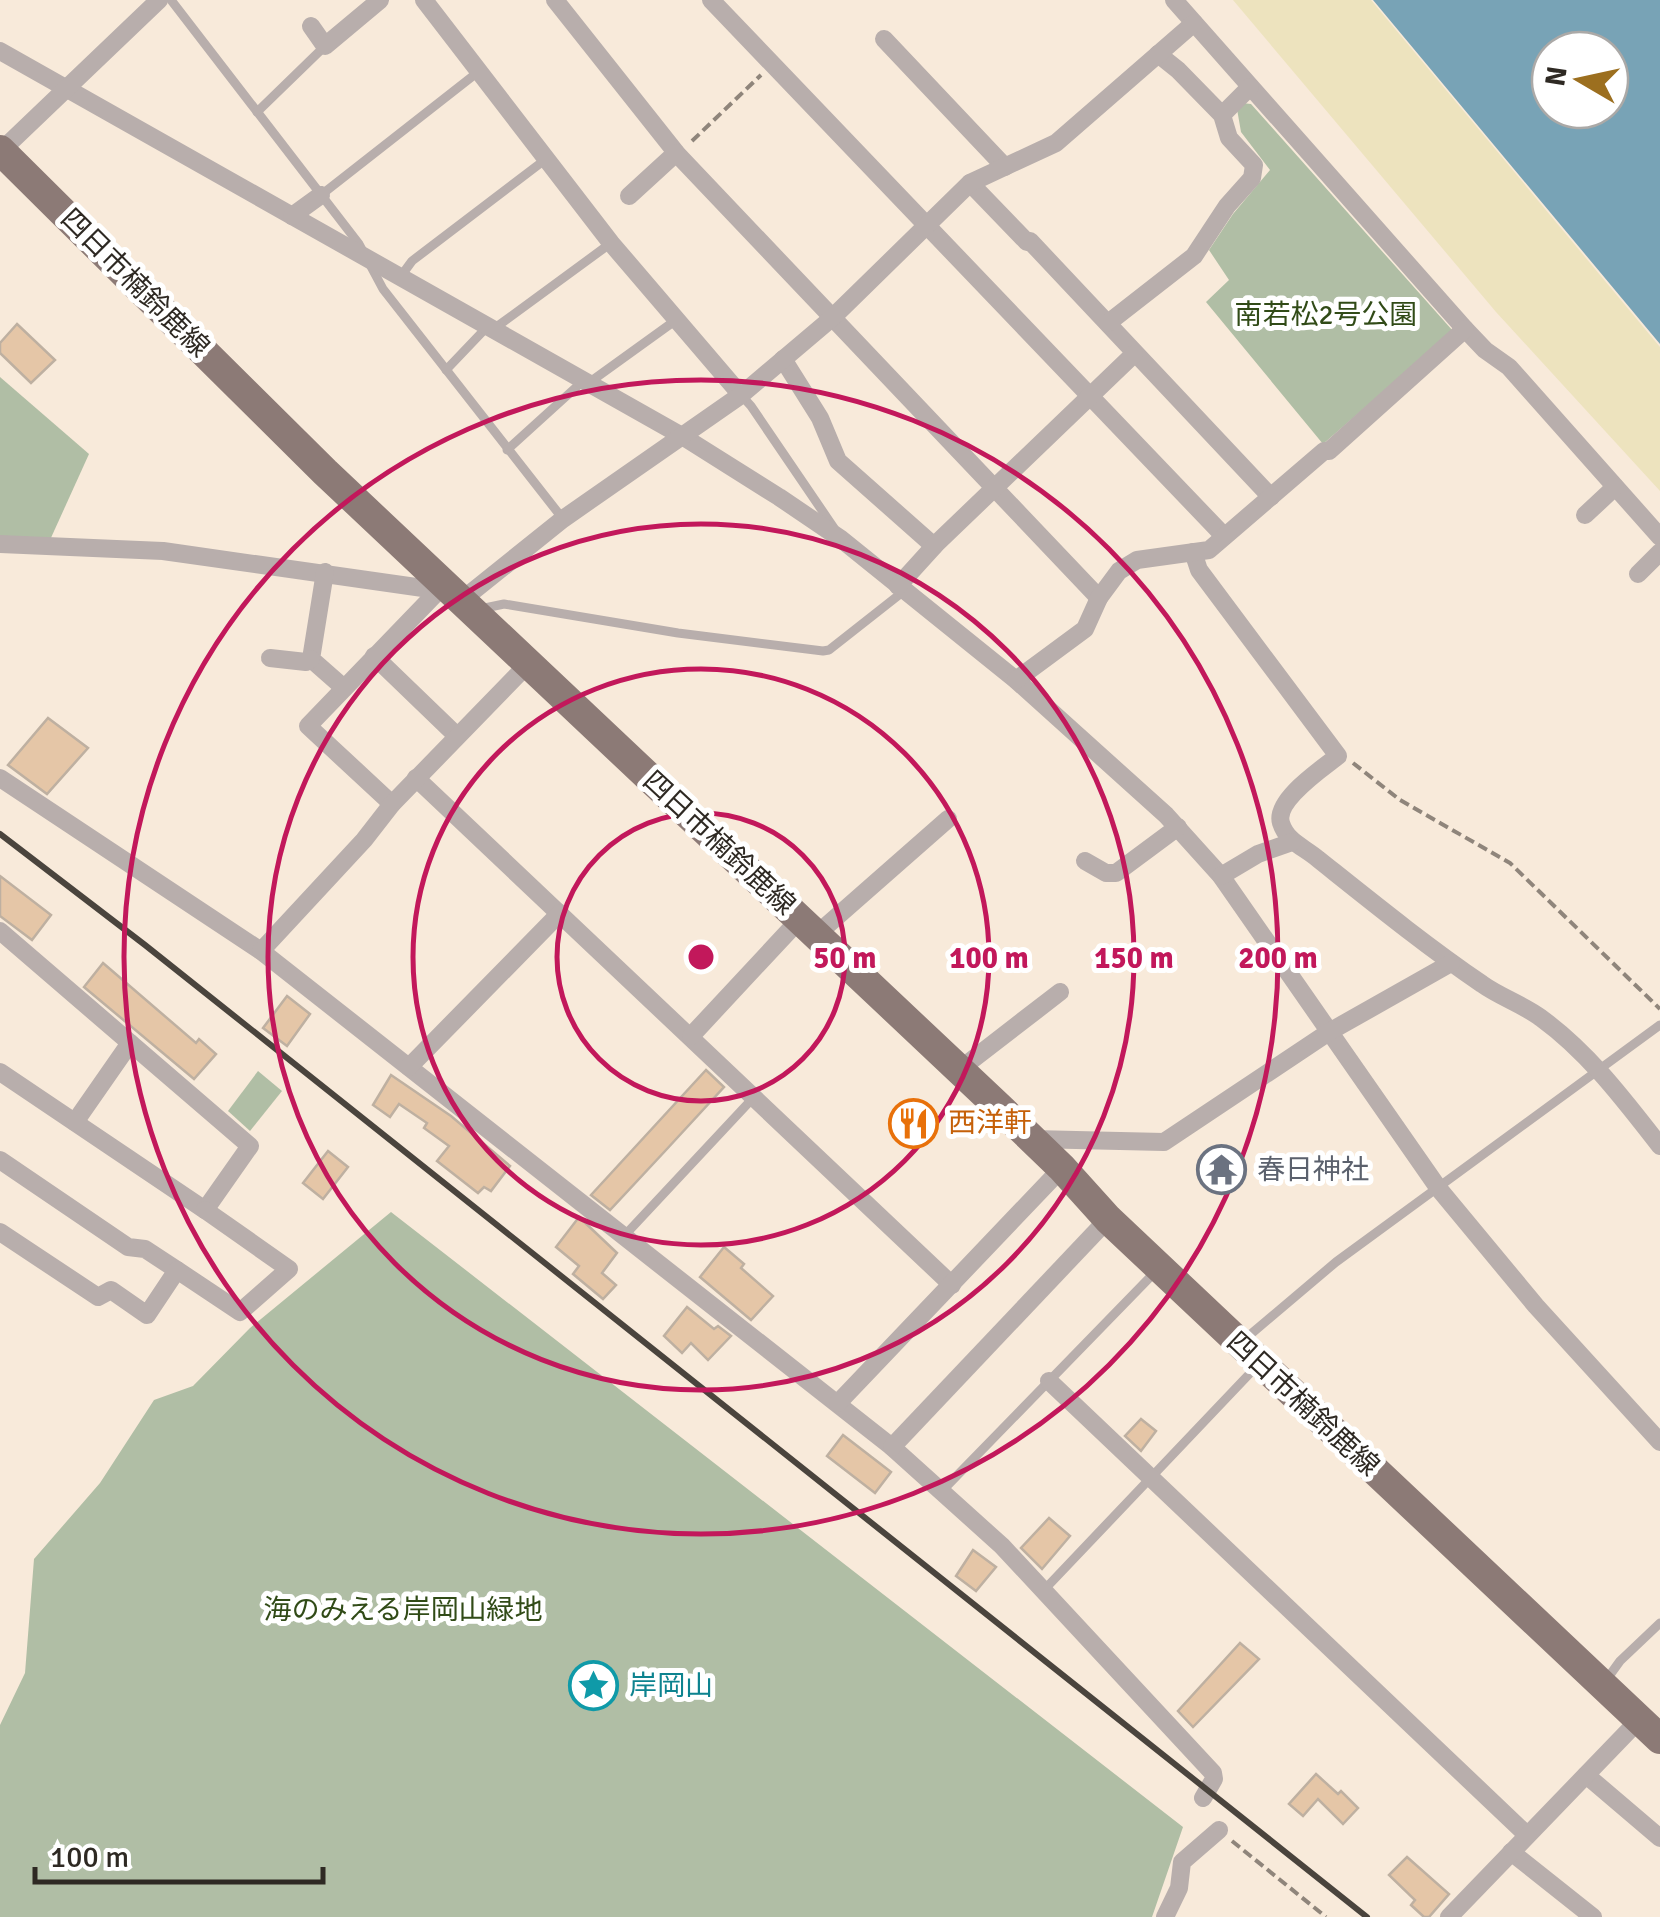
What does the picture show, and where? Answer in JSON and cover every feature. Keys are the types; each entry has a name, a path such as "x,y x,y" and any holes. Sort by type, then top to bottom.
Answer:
{"main road":[{"name":"四日市楠鈴鹿線","path":"1,150 454,596 529,662 1032,1139 1159,1268 1650,1730"}],"street":[{"path":"1,150 159,0"},
{"path":"311,26 325,46 380,0"},
{"path":"424,0 610,243 741,396"},
{"path":"555,0 677,154 1098,598"},
{"path":"710,0 1224,536"},
{"path":"1174,0 1464,329 1509,367 1660,538"},
{"path":"392,804 308,726 374,656 741,396 832,318 970,183 1056,143 1194,22"},
{"path":"884,40 1005,167"},
{"path":"0,50 682,436 841,540 1016,680 1178,827 1221,876 1439,1190 1536,1306 1660,1442"},
{"path":"1108,323 1194,256 1227,206 1252,178 1254,166 1230,138 1222,115 1158,54"},
{"path":"1222,115 1250,87"},
{"path":"629,196 677,154"},
{"path":"970,183 1271,497"},
{"path":"292,216 320,194"},
{"path":"1016,680 1085,630 1098,598 1120,571 1137,560 1209,550 1329,451 1464,329"},
{"path":"901,588 934,546 1134,354"},
{"path":"783,360 820,418 838,461 934,546"},
{"path":"1586,514 1615,487"},
{"path":"0,544 163,551 325,572 454,596"},
{"path":"1193,552 1199,570 1338,756 1292,794 1280,813 1292,842 1451,963 1492,991 1537,1014 1602,1071 1660,1146"},
{"path":"270,658 306,662 311,658 325,572"},
{"path":"374,656 457,736"},
{"path":"311,658 344,688"},
{"path":"261,951 416,778 529,662"},
{"path":"0,778 261,951 892,1447 1002,1546 1213,1773 1214,1780 1202,1798"},
{"path":"416,778 952,1285"},
{"path":"691,1036 808,927 948,819"},
{"path":"1085,862 1106,873 1116,873 1178,827"},
{"path":"1221,876 1258,854 1292,842"},
{"path":"409,1068 560,913"},
{"path":"0,931 250,1146 205,1210"},
{"path":"1032,1139 1164,1142 1329,1032 1451,963"},
{"path":"959,1070 1060,992"},
{"path":"74,1122 130,1043"},
{"path":"0,1072 288,1268 240,1312 144,1249 128,1247 0,1160"},
{"path":"838,1404 1062,1168"},
{"path":"892,1447 1108,1219"},
{"path":"0,1232 98,1297 111,1290 147,1315 177,1270"},
{"path":"1050,1380 1527,1835"},
{"path":"1449,1917 1586,1774 1650,1730"},
{"path":"1586,1774 1660,1838"},
{"path":"1165,1917 1179,1888 1182,1862 1219,1830"},
{"path":"1510,1852 1592,1917"}],"lane":[{"path":"171,0 320,194 366,257 383,288 563,519"},
{"path":"257,112 325,46"},
{"path":"320,194 478,72"},
{"path":"401,276 412,260 546,159"},
{"path":"446,370 490,328 610,243"},
{"path":"507,450 586,382 676,320"},
{"path":"741,396 841,540"},
{"path":"454,596 678,633 823,651 901,588"},
{"path":"1044,1590 1151,1477 1250,1354 1336,1262 1660,1026"},
{"path":"625,1235 754,1097"},
{"path":"942,1492 1159,1268"},
{"path":"1603,1686 1620,1661 1660,1623"}],"path":[{"path":"677,154 772,64"},
{"path":"1338,756 1348,759 1400,800 1510,864 1660,1008"},
{"path":"1219,1830 1326,1917"}],"green space":[{"name":"南若松2号公園","path":"1242,103 1251,104 1453,331 1323,444 1206,302 1229,280 1209,250 1270,170 1241,132 1237,109"},
{"path":"0,377 89,454 50,540 0,538"},
{"path":"258,1071 282,1091 250,1131 228,1111"},
{"name":"海のみえる岸岡山緑地","path":"391,1212 1183,1827 1152,1917 0,1917 0,1725 25,1673 34,1559 100,1483 154,1400 193,1386 250,1328"}],"sand":[{"path":"1233,0 1371,0 1660,347 1660,491 1496,312"}],"water":[{"path":"1373,0 1660,0 1660,344"}],"building":[{"path":"17,324 55,360 31,383 0,353 0,343"},
{"path":"48,718 88,748 47,794 8,765"},
{"path":"0,876 51,915 32,940 0,916"},
{"path":"103,963 196,1043 199,1039 216,1054 194,1079 84,987"},
{"path":"287,996 310,1014 287,1046 263,1028"},
{"path":"706,1070 724,1087 610,1210 591,1195"},
{"path":"391,1075 451,1116 510,1166 491,1191 484,1187 478,1193 437,1161 449,1146 424,1128 427,1123 399,1104 390,1117 373,1105"},
{"path":"328,1151 348,1167 323,1199 303,1183"},
{"path":"579,1217 617,1253 602,1273 616,1285 603,1299 573,1274 579,1266 556,1247"},
{"path":"724,1247 773,1296 751,1320 700,1277"},
{"path":"687,1307 714,1329 718,1326 731,1336 708,1360 691,1343 682,1353 664,1336"},
{"path":"1141,1419 1156,1431 1141,1451 1125,1436"},
{"path":"843,1435 891,1472 875,1493 827,1456"},
{"path":"1049,1518 1070,1536 1042,1569 1021,1548"},
{"path":"973,1550 996,1567 976,1591 956,1576"},
{"path":"1240,1643 1259,1659 1193,1727 1178,1711"},
{"path":"1316,1774 1358,1808 1343,1824 1318,1799 1303,1816 1289,1804"},
{"path":"1407,1857 1449,1894 1429,1917 1411,1905 1415,1900 1389,1875"}],"railway":[{"path":"0,834 145,945 1367,1917"}],"place":[{"name":"西洋軒","path":"913,1123"},
{"name":"春日神社","path":"1222,1170"},
{"name":"岸岡山","path":"594,1686"}]}
